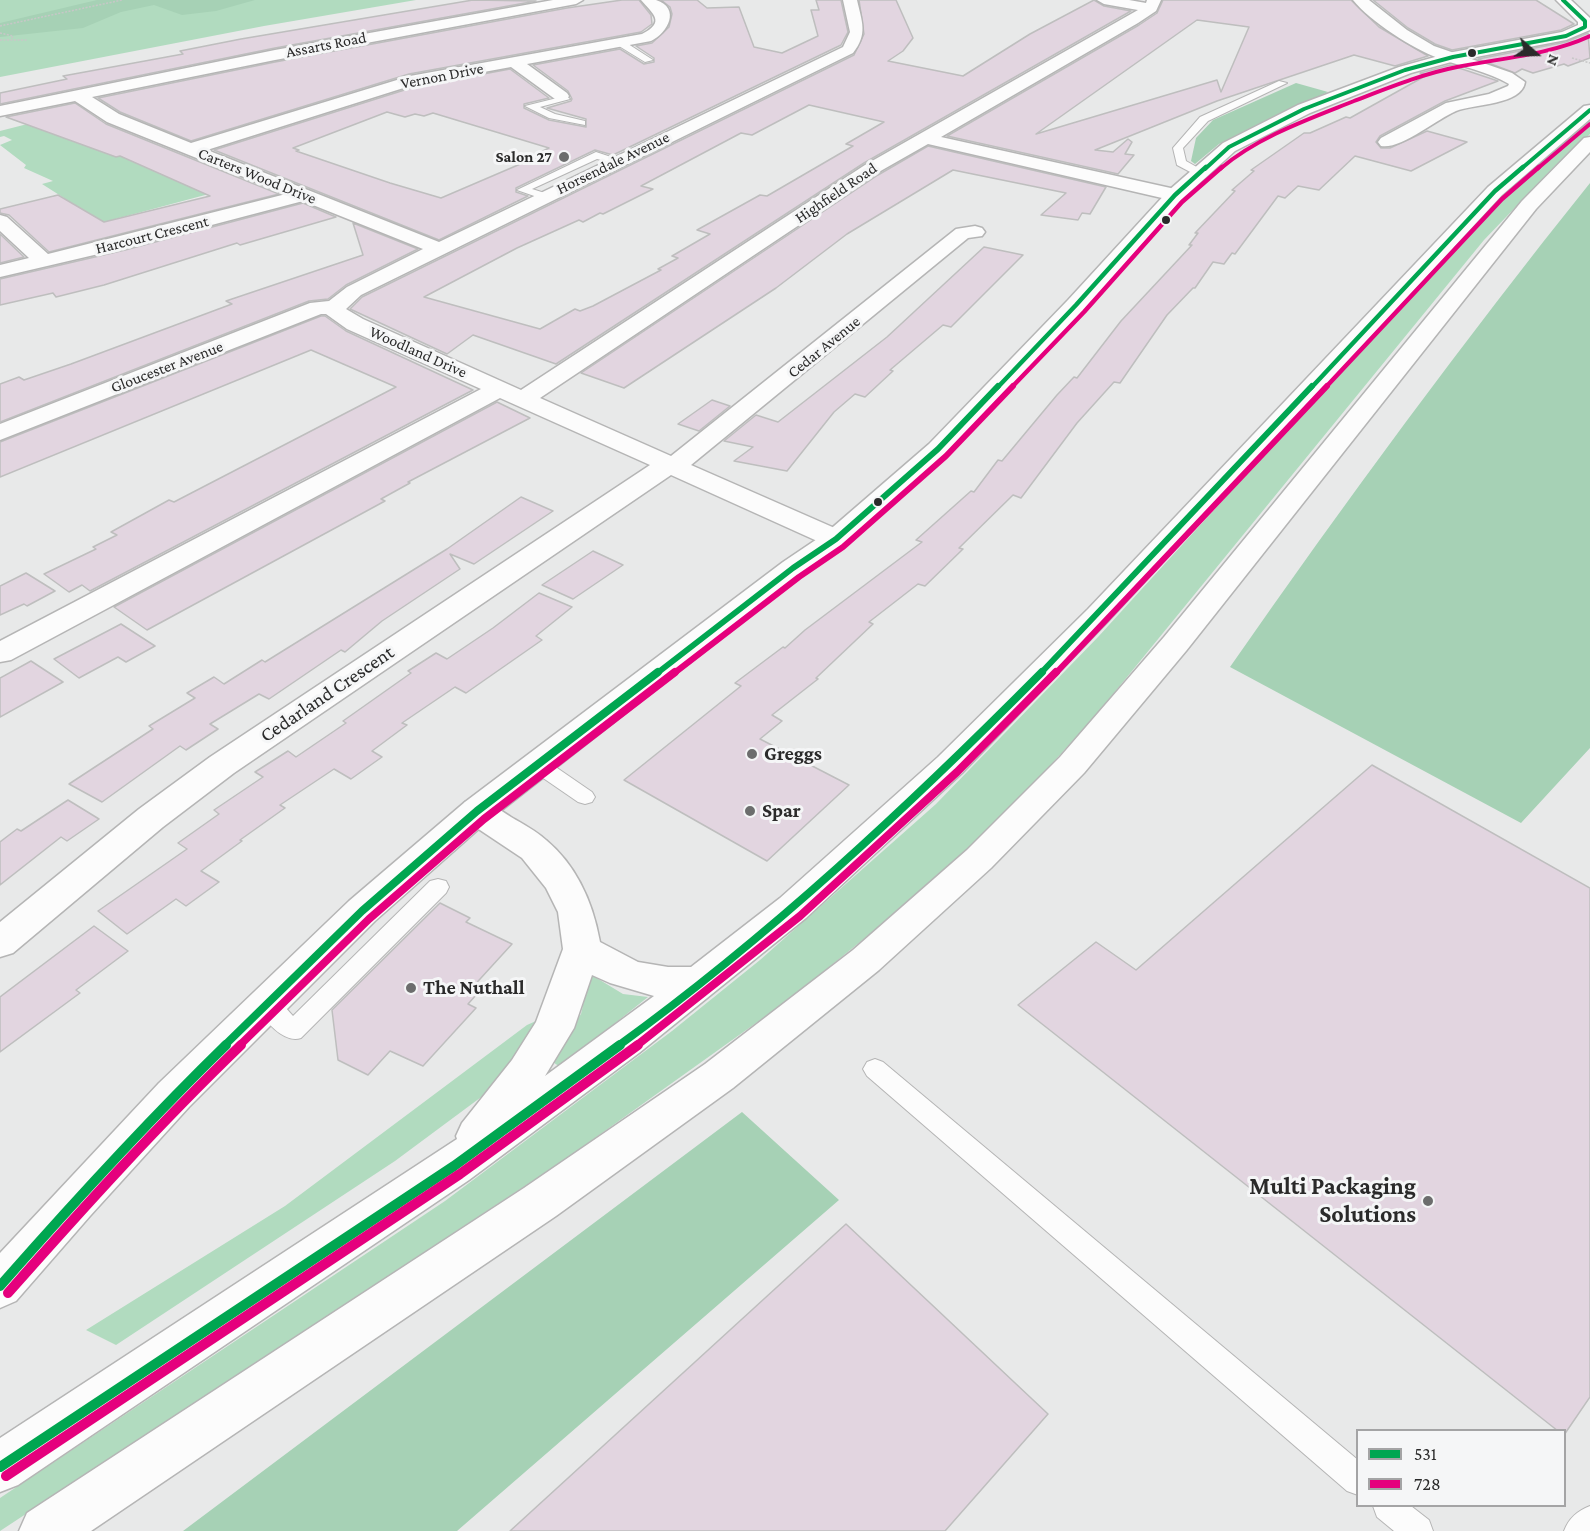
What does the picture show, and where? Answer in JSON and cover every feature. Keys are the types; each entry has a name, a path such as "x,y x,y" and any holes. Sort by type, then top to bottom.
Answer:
{"main road":[{"name":"Assarts Road","path":"77,95 297,51 576,0"},
{"name":"Vernon Drive","path":"191,148 386,88 646,38 661,29 661,11 648,0"},
{"name":"Horsendale Avenue","path":"334,307 354,291 544,196 848,50 855,43 858,34 850,0"},
{"path":"1104,0 1152,4"},
{"path":"1360,0 1419,44 1504,73 1517,82 1516,89 1494,98 1452,107 1387,142"},
{"path":"0,1286 74,1202 174,1095 362,911 477,811 784,575 836,539 938,449 1198,172 1229,147 1304,109 1405,70 1453,57 1566,36 1585,27 1588,22 1563,0"},
{"name":"Highfield Road","path":"512,394 871,169 1152,4"},
{"path":"515,63 561,96"},
{"path":"0,111 77,95"},
{"name":"Carters Wood Drive","path":"77,95 108,115 441,249"},
{"path":"0,1467 454,1166 700,982 793,908 950,765 1098,615 1495,191 1590,110"},
{"path":"924,138 1175,195"},
{"path":"45,1531 540,1202 719,1076 866,960 979,859 1071,765 1175,644 1529,205 1590,142"},
{"name":"Harcourt Crescent","path":"0,271 303,195"},
{"path":"0,220 44,261"},
{"name":"Cedar Avenue","path":"671,465 963,233 975,232"},
{"name":"Woodland Drive","path":"334,307 335,312 349,321 836,539"},
{"name":"Gloucester Avenue","path":"0,433 318,308 334,307"},
{"path":"0,653 512,394"},
{"name":"Cedarland Crescent","path":"0,943 151,818 222,765 671,465"},
{"path":"454,1166 526,1072 554,1028 582,949 576,912 561,881 534,849 477,811"},
{"path":"582,949 602,964 623,974 669,983 700,982"}],"lane":[{"path":"622,44 648,60"},
{"path":"1198,172 1181,163 1178,148 1184,140 1204,119 1282,83"},
{"path":"561,96 565,99 530,106 552,116 581,123"},
{"path":"537,764 585,797"},
{"path":"267,1004 293,1031 438,887"},
{"path":"875,1069 1356,1478"},
{"path":"1389,1507 1418,1531"},
{"path":"1579,1531 1590,1521"}],"path":[{"path":"0,26 122,0"},
{"path":"0,33 13,36 11,40"},
{"path":"0,40 27,40"}],"green space":[{"path":"0,0 416,0 264,26 0,77"},
{"path":"97,0 255,0 216,11 182,15 154,5 121,12 83,28 0,37 0,23"},
{"path":"1296,83 1328,92 1219,144 1195,164 1191,161 1196,138 1213,120"},
{"path":"51,118 108,154 126,158 220,191 108,221 82,231 64,198 42,184 53,181 24,168 26,165 0,145 12,140 4,136 0,137 0,131"},
{"path":"1590,120 1590,134 1555,166 1484,240 1096,715 1020,799 924,890 791,998 560,1163 0,1531 0,1498 445,1201 672,1031 760,960 936,804 1098,637 1490,208 1579,127"},
{"path":"1590,183 1590,748 1521,823 1230,667 1406,422"},
{"path":"590,974 623,994 648,997 560,1067 550,1060 581,1014"},
{"path":"545,1017 488,1092 395,1161 116,1345 86,1330 285,1206 527,1025"},
{"path":"742,1112 839,1200 457,1531 183,1531"}],"building":[{"path":"473,0 536,1 275,48 0,104 0,93 67,79 63,76 183,54 180,51 241,39"},
{"path":"622,0 639,0 651,15 652,24 641,32 409,74 191,141 120,112 98,98 275,62"},
{"path":"661,0 697,0 707,8 739,7 754,47 782,53 818,36 811,10 819,10 816,0 841,0 848,32 841,45 613,155 595,150 516,188 516,192 528,196 439,240 214,150 414,87 510,69 549,98 524,104 524,108 549,120 586,127 586,119 547,108 572,99 568,91 533,65 620,49 644,64 654,62 654,58 636,46 652,43 669,27 672,14 670,7","holes":["387,112 405,117 433,113 549,148 522,161 525,162 441,198 390,183 296,151 299,150 293,148"]},
{"path":"859,0 896,0 913,38 903,51 888,61 963,76 1030,34 1094,0 1104,6 1131,11 864,163 556,364 473,335 447,354 350,309 362,297 854,55 864,34","holes":["809,105 884,122 846,144 853,146 767,196 760,195 697,230 710,234 672,256 678,258 658,269 661,270 593,306 580,311 575,309 540,329 424,297 517,248 579,220 583,222 600,213 603,214 653,189 641,186 741,133 752,135"]},
{"path":"1163,0 1351,0 1379,27 1428,56 1395,66 1354,55 1217,101 1095,150 1113,152 1128,139 1132,142 1125,154 1134,155 1118,174 947,136 1157,13","holes":["1197,20 1249,27 1221,92 1217,80 1036,134"]},
{"path":"1373,0 1536,0 1574,24 1561,30 1452,50 1435,44 1408,28"},
{"path":"1588,33 1590,58 1568,66 1564,64 1533,73 1522,69 1515,73 1478,59 1566,42"},
{"path":"1450,65 1498,81 1445,101 1380,136 1376,142 1381,148 1390,148 1427,131 1467,142 1411,171 1355,156 1319,190 1298,186 1285,198 1278,196 1235,254 1232,253 1224,264 1213,262 1195,288 1167,315 1120,383 1114,382 1077,423 1021,498 1013,495 959,548 963,549 925,586 918,584 869,622 873,624 816,678 818,679 772,715 782,721 760,739 849,785 767,861 624,780 741,686 735,683 783,647 785,648 805,630 922,542 916,540 971,491 974,492 998,460 1002,461 1057,395 1074,377 1077,378 1121,321 1192,245 1189,245 1198,233 1195,233 1235,191 1232,190 1254,171 1251,170 1304,133 1310,133 1346,117 1350,118 1427,75 1420,73"},
{"path":"75,103 106,124 279,194 49,252 9,215 0,213 0,209 58,195 104,222 210,196 120,156 116,157 6,117"},
{"path":"928,146 1106,187 1090,214 1082,213 1078,220 1041,215 1066,193 953,170 847,234 776,288 624,388 581,373 878,175"},
{"path":"303,203 336,217 240,245 237,243 104,285 56,297 53,293 0,305 0,279 125,250"},
{"path":"353,223 418,249 346,285 328,299 309,301 0,422 0,384 19,377 24,380 71,364 232,304 226,301 363,255"},
{"path":"0,234 24,257 0,263"},
{"path":"984,247 1023,255 951,327 943,325 890,370 893,371 865,397 855,394 834,412 787,471 734,461 753,447 724,441 756,415 778,422 887,337"},
{"path":"325,316 346,331 473,390 90,591 82,585 69,592 44,574 96,549 93,547 117,535 111,532 169,500 174,502 396,387 311,350 0,477 0,442"},
{"path":"712,400 730,406 699,431 678,424"},
{"path":"497,402 530,418 408,482 410,483 381,499 385,501 147,630 114,607"},
{"path":"521,497 553,511 474,564 450,554 460,569 382,621 345,652 341,650 269,699 259,694 210,724 218,729 186,750 180,746 102,802 69,784 153,729 149,726 195,698 187,693 214,677 224,684 262,660 265,662 447,549"},
{"path":"593,551 623,565 573,599 542,585"},
{"path":"26,573 55,591 27,606 24,604 0,615 0,586"},
{"path":"539,593 572,607 536,636 542,640 466,693 455,687 402,723 407,725 372,751 382,757 351,779 334,769 280,805 285,808 201,871 219,882 186,906 176,899 127,934 98,911 187,849 178,843 219,814 214,810 263,777 255,772 288,751 296,757 346,723 343,721 411,673 408,671 436,653 447,659"},
{"path":"121,624 155,646 126,662 118,657 79,678 54,659"},
{"path":"31,661 63,682 0,717 0,678"},
{"name":"Multi Packaging Solutions","path":"1372,765 1590,888 1590,1397 1566,1432 1566,1429 1555,1429 1018,1005 1096,942 1136,970"},
{"path":"68,800 99,819 67,841 61,837 0,885 0,842 17,829 21,831"},
{"name":"The Nuthall","path":"440,903 470,918 466,922 512,944 470,990 477,994 468,1004 476,1008 423,1066 390,1051 368,1075 338,1060 332,1010"},
{"path":"94,926 128,951 76,990 80,993 0,1052 0,997"},
{"path":"846,1224 1048,1414 945,1531 510,1531"}],"transit line":[{"name":"531","path":"0,1286 74,1202 174,1095 362,911 477,811 793,568 836,539 938,449 1076,305 1175,195 1229,147 1304,109 1405,70 1453,57 1566,36 1585,27 1585,21 1563,0"},
{"name":"728","path":"8,1293 82,1209 182,1102 369,919 484,819 799,577 843,547 946,456 1084,312 1182,202 1235,156 1308,119 1408,80 1455,67 1569,46 1590,36"},
{"name":"531","path":"0,1467 454,1166 625,1041 793,908 950,765 1098,615 1495,191 1590,110"},
{"name":"728","path":"6,1476 460,1174 632,1049 800,916 957,772 1106,622 1502,199 1590,124"}],"place":[{"name":"Salon 27","path":"564,157"},
{"name":"Greggs","path":"752,754"},
{"name":"Spar","path":"750,811"},
{"name":"The Nuthall","path":"411,988"},
{"name":"Multi Packaging Solutions","path":"1428,1201"}]}
